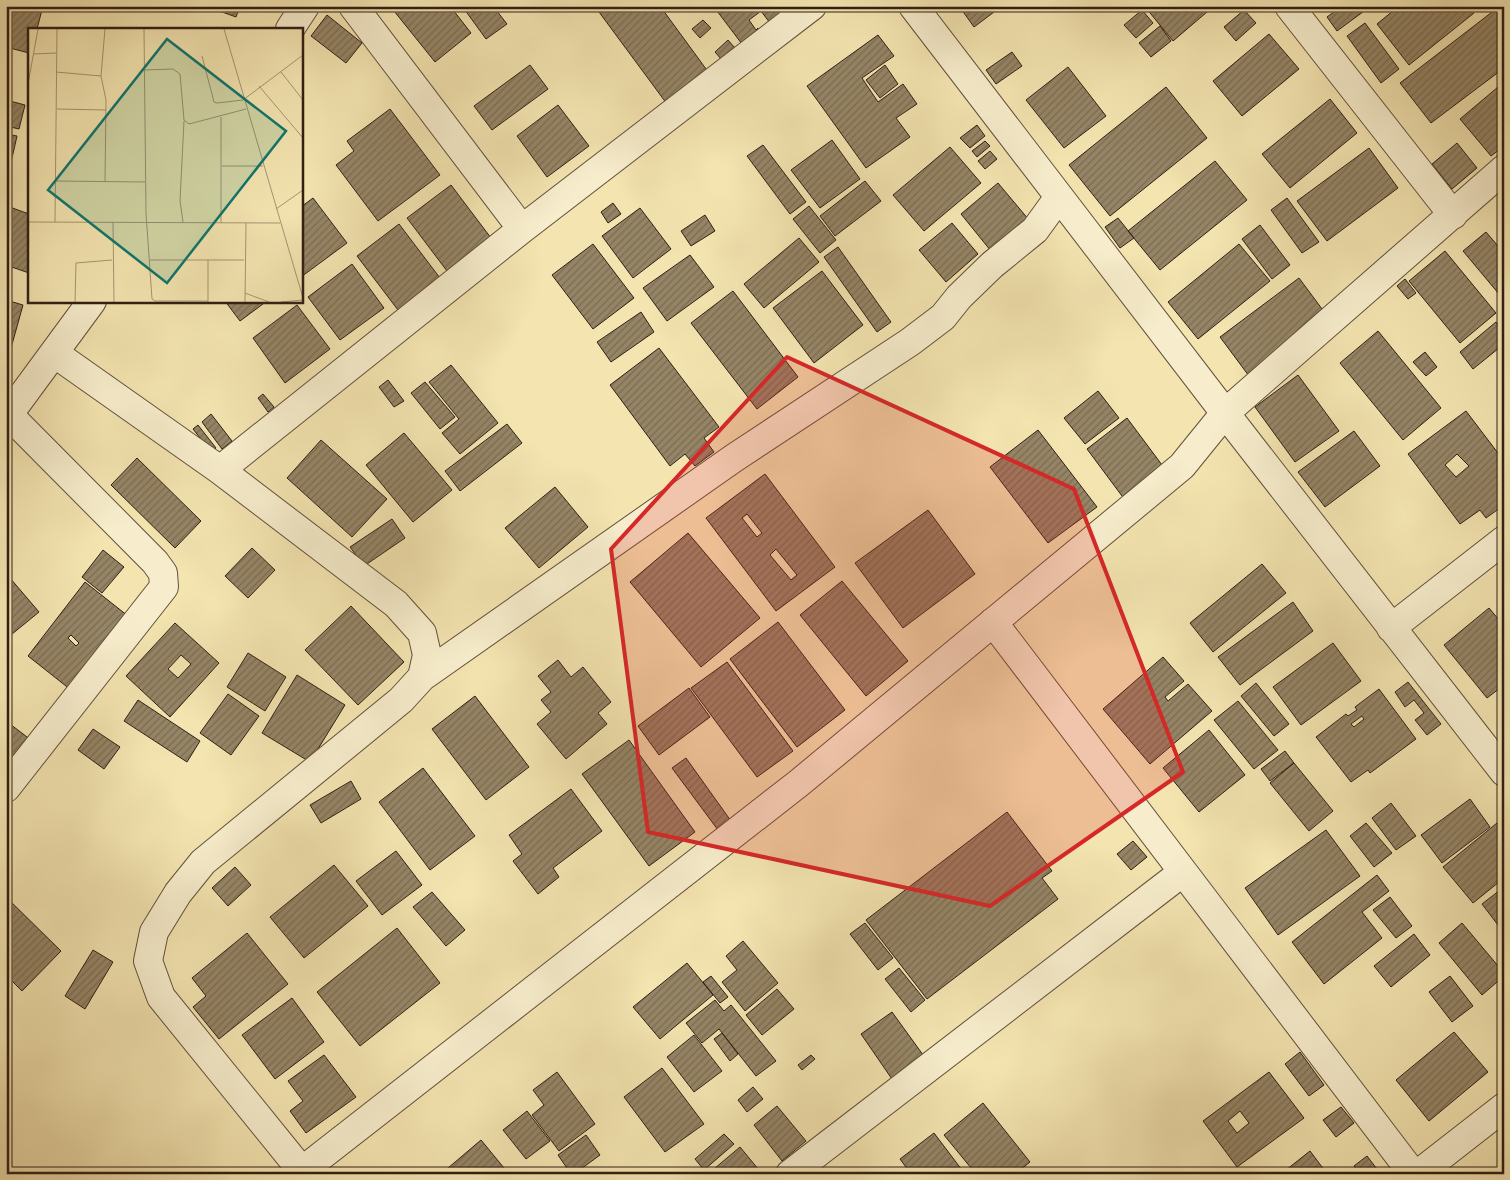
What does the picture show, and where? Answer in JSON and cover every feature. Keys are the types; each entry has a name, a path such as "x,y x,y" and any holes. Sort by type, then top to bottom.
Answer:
{"street":[{"path":"291,28 305,6"},
{"path":"353,6 522,229"},
{"path":"220,470 522,229 812,6"},
{"path":"913,6 1058,197 1504,772"},
{"path":"1289,6 1453,215"},
{"path":"1058,197 1035,230 992,265 959,297 943,318 910,342 734,458 422,677 401,700 203,862 178,893 154,932 148,961 161,997 300,1172 799,783 1182,466 1225,413 1504,169"},
{"path":"6,788 164,587 163,573 155,562 7,416 91,302"},
{"path":"54,353 220,470 396,604 422,633 427,655 422,677"},
{"path":"1392,628 1504,540"},
{"path":"993,622 1413,1174"},
{"path":"790,1174 1183,872"},
{"path":"1418,1174 1504,1107"}],"highlighted area":[{"path":"787,357 1074,489 1183,772 990,906 648,832 611,549"}],"building":[{"path":"6,6 43,6 37,28 28,28 28,53 6,47"},
{"path":"215,6 240,6 236,17 214,9"},
{"path":"390,6 450,6 471,33 435,62"},
{"path":"462,6 493,6 507,24 486,39"},
{"path":"606,6 660,6 709,73 667,104 599,12"},
{"path":"800,6 773,27 761,11 749,20 756,30 758,28 766,38 748,52 714,7"},
{"path":"959,6 1002,6 974,27"},
{"path":"1148,6 1214,6 1173,41 1146,8"},
{"path":"1342,6 1371,6 1337,31 1327,17"},
{"path":"1399,6 1468,6 1474,13 1409,65 1377,24"},
{"path":"1496,9 1504,18 1504,68 1431,123 1400,83"},
{"path":"1142,10 1153,23 1136,38 1124,25"},
{"path":"1244,10 1256,23 1236,41 1224,27"},
{"path":"327,15 362,43 346,63 311,36"},
{"path":"703,20 711,28 700,38 692,29"},
{"path":"1365,23 1399,69 1381,83 1347,36"},
{"path":"1160,26 1171,41 1151,57 1139,43"},
{"path":"1269,34 1299,69 1242,116 1213,81"},
{"path":"878,35 894,56 862,78 878,102 903,84 917,104 896,118 910,137 866,168 807,86"},
{"path":"728,40 741,55 728,67 715,52"},
{"path":"1012,52 1022,66 996,84 986,70"},
{"path":"530,65 548,89 492,130 474,106"},
{"path":"885,65 898,84 880,98 866,80"},
{"path":"1068,67 1106,116 1064,148 1026,100"},
{"path":"1504,82 1504,146 1491,156 1460,119"},
{"path":"1166,87 1207,138 1110,216 1069,165"},
{"path":"1330,99 1357,133 1290,188 1262,154"},
{"path":"6,100 25,105 19,129 6,126"},
{"path":"558,105 589,146 547,177 517,136"},
{"path":"390,109 440,175 378,221 336,165 354,151 347,141"},
{"path":"977,125 985,136 970,148 960,138"},
{"path":"6,134 17,136 12,158 6,156"},
{"path":"832,140 860,179 820,208 791,170"},
{"path":"985,141 990,146 977,157 972,151"},
{"path":"1457,143 1477,168 1452,189 1432,164"},
{"path":"763,145 806,202 790,214 747,156"},
{"path":"950,147 981,183 924,231 893,195"},
{"path":"1369,148 1398,188 1327,241 1297,201"},
{"path":"990,151 997,159 985,169 978,161"},
{"path":"1215,161 1247,200 1160,270 1128,231"},
{"path":"865,181 881,201 835,236 820,216"},
{"path":"998,183 1029,220 991,251 961,214"},
{"path":"451,185 491,238 447,271 407,218"},
{"path":"313,198 347,243 302,276 302,206"},
{"path":"1287,198 1319,242 1302,253 1271,210"},
{"path":"613,203 621,214 608,223 601,212"},
{"path":"7,206 28,214 28,273 6,265"},
{"path":"809,206 836,240 820,253 793,219"},
{"path":"640,208 671,249 633,278 602,236"},
{"path":"705,215 715,231 691,246 681,231"},
{"path":"1118,218 1134,238 1120,248 1105,227"},
{"path":"952,223 978,254 946,282 919,250"},
{"path":"399,224 440,278 398,310 357,256"},
{"path":"1260,225 1290,265 1272,279 1242,239"},
{"path":"1486,232 1504,253 1504,300 1463,251"},
{"path":"799,238 819,262 764,308 744,284"},
{"path":"593,244 634,298 593,329 552,275"},
{"path":"1239,244 1270,281 1198,339 1168,302"},
{"path":"838,247 891,322 877,332 824,257"},
{"path":"1445,251 1496,313 1460,343 1409,281"},
{"path":"690,255 714,287 667,321 643,288"},
{"path":"352,264 384,308 340,340 308,297"},
{"path":"822,271 863,325 814,363 773,308"},
{"path":"1299,278 1328,317 1249,376 1220,337"},
{"path":"1405,279 1416,293 1408,299 1397,286"},
{"path":"733,291 798,377 757,409 691,323"},
{"path":"6,300 23,305 6,366"},
{"path":"226,302 266,302 240,321"},
{"path":"297,305 330,349 285,383 253,338"},
{"path":"641,312 654,332 611,362 597,342"},
{"path":"1496,322 1504,332 1504,344 1473,369 1460,352"},
{"path":"1378,331 1441,408 1403,440 1340,363"},
{"path":"659,348 719,427 704,438 714,452 695,466 685,454 670,466 610,385"},
{"path":"1425,352 1437,367 1426,376 1413,362"},
{"path":"451,365 498,423 460,454 442,433 459,419 429,382"},
{"path":"1298,375 1339,431 1295,462 1255,407"},
{"path":"388,380 404,401 394,407 379,387"},
{"path":"425,382 455,417 440,429 411,393"},
{"path":"1098,391 1119,418 1085,444 1064,418"},
{"path":"263,394 274,407 268,412 258,398"},
{"path":"1466,411 1504,461 1504,478 1502,479 1504,482 1504,505 1486,518 1480,510 1460,524 1408,454","holes":["1457,454 1469,466 1456,477 1445,465"]},
{"path":"211,414 232,441 222,449 202,422"},
{"path":"1127,418 1165,469 1125,500 1087,449"},
{"path":"507,424 522,443 460,491 445,471"},
{"path":"198,425 216,448 211,452 193,429"},
{"path":"1038,430 1097,507 1048,543 990,467"},
{"path":"1354,431 1380,466 1325,507 1298,472"},
{"path":"404,433 452,490 413,522 366,465"},
{"path":"321,440 387,499 352,537 287,478"},
{"path":"137,458 201,521 175,548 111,485"},
{"path":"765,474 835,567 776,611 706,518","holes":["747,514 762,533 757,537 742,518","776,549 797,575 791,580 770,555"]},
{"path":"555,487 588,527 539,568 505,528"},
{"path":"928,510 975,574 903,628 855,563"},
{"path":"392,519 405,538 364,566 350,547"},
{"path":"688,533 760,618 701,667 630,582"},
{"path":"252,548 275,570 248,598 225,576"},
{"path":"103,550 124,567 102,593 82,577"},
{"path":"1262,564 1286,593 1213,652 1190,623"},
{"path":"10,578 39,612 6,639 6,581"},
{"path":"842,581 908,661 866,696 800,615"},
{"path":"85,582 128,616 71,690 28,656","holes":["71,635 79,643 76,646 68,638"]},
{"path":"1293,602 1313,631 1240,685 1218,657"},
{"path":"351,606 404,662 358,705 305,650"},
{"path":"1489,608 1504,626 1504,685 1487,698 1444,645"},
{"path":"778,622 845,710 797,747 730,659"},
{"path":"175,623 219,663 170,717 126,676","holes":["181,655 191,664 178,678 168,669"]},
{"path":"1333,643 1361,681 1301,725 1273,687"},
{"path":"248,653 286,677 265,711 227,687"},
{"path":"1163,657 1184,681 1165,697 1168,701 1188,684 1212,711 1150,764 1103,709"},
{"path":"558,660 571,677 583,667 611,702 598,713 607,724 566,759 537,724 551,712 541,700 551,692 538,676"},
{"path":"727,662 793,751 757,777 691,688"},
{"path":"297,675 345,705 310,762 262,733"},
{"path":"1408,682 1441,724 1427,735 1415,720 1424,713 1414,700 1405,707 1395,692"},
{"path":"1256,683 1289,724 1274,736 1241,696"},
{"path":"689,688 710,717 659,755 638,726"},
{"path":"1379,689 1416,739 1370,773 1368,770 1351,782 1316,737 1346,714 1348,716 1357,710 1355,707","holes":["1362,716 1364,719 1354,727 1351,724"]},
{"path":"228,694 259,716 231,755 200,733"},
{"path":"475,696 529,767 486,800 432,729"},
{"path":"138,700 200,741 187,762 124,721"},
{"path":"1238,701 1278,750 1254,769 1214,720"},
{"path":"6,721 31,740 6,773"},
{"path":"93,729 120,747 104,769 78,750"},
{"path":"1209,730 1245,775 1199,812 1163,768"},
{"path":"629,740 695,832 649,866 582,774"},
{"path":"1285,751 1294,763 1270,781 1261,769"},
{"path":"686,758 731,821 718,830 672,768"},
{"path":"1294,763 1333,811 1309,831 1270,783"},
{"path":"423,768 475,836 430,870 379,802"},
{"path":"351,781 361,799 321,823 310,805"},
{"path":"571,789 602,831 553,868 559,877 538,894 513,861 522,854 509,835"},
{"path":"1470,799 1490,827 1442,863 1421,835"},
{"path":"1391,803 1416,836 1396,850 1372,818"},
{"path":"1007,812 1052,871 1042,878 1058,899 927,999 866,920"},
{"path":"1366,823 1392,853 1374,867 1350,836"},
{"path":"1497,823 1504,831 1504,878 1473,903 1443,867"},
{"path":"1326,830 1360,876 1278,935 1245,888"},
{"path":"1133,841 1147,857 1131,870 1117,854"},
{"path":"396,851 422,885 382,915 356,881"},
{"path":"334,865 368,906 304,958 270,917"},
{"path":"235,867 251,885 228,906 212,888"},
{"path":"1377,875 1389,891 1362,912 1382,938 1324,984 1292,942"},
{"path":"1504,887 1504,933 1482,904"},
{"path":"432,892 465,930 446,946 413,907"},
{"path":"6,897 61,951 22,991 6,975"},
{"path":"1390,897 1412,926 1396,938 1373,910"},
{"path":"865,923 893,958 878,970 850,934"},
{"path":"1462,923 1504,973 1504,976 1482,995 1439,943"},
{"path":"397,928 440,983 360,1046 317,992"},
{"path":"247,933 288,984 219,1039 193,1007 206,996 192,978"},
{"path":"1414,934 1430,955 1391,987 1374,966"},
{"path":"743,941 778,983 745,1011 722,982 737,970 726,956"},
{"path":"93,950 113,962 85,1009 65,996"},
{"path":"687,963 713,995 660,1039 633,1007"},
{"path":"899,968 925,1000 911,1012 885,979"},
{"path":"711,976 728,997 720,1003 703,982"},
{"path":"1450,976 1473,1006 1452,1022 1429,992"},
{"path":"777,989 794,1009 762,1035 746,1015"},
{"path":"292,998 324,1042 275,1079 242,1035"},
{"path":"715,1000 724,1011 731,1005 776,1061 756,1076 719,1029 702,1043 686,1023"},
{"path":"892,1012 926,1059 894,1082 861,1034"},
{"path":"1454,1032 1488,1072 1429,1121 1396,1080"},
{"path":"722,1033 738,1054 730,1061 714,1039"},
{"path":"694,1035 722,1071 694,1092 667,1057"},
{"path":"1300,1052 1324,1085 1309,1096 1285,1064"},
{"path":"324,1055 356,1097 306,1133 290,1111 303,1101 288,1081"},
{"path":"811,1055 815,1059 802,1070 798,1065"},
{"path":"662,1068 704,1124 665,1152 624,1097"},
{"path":"557,1072 595,1124 559,1151 532,1115 544,1105 533,1090"},
{"path":"1269,1072 1304,1118 1237,1167 1203,1121","holes":["1240,1111 1249,1123 1237,1133 1228,1121"]},
{"path":"753,1087 763,1099 747,1112 738,1100"},
{"path":"983,1103 1030,1162 1015,1174 976,1174 944,1135"},
{"path":"777,1106 806,1141 782,1161 754,1125"},
{"path":"1341,1107 1354,1123 1336,1137 1323,1120"},
{"path":"527,1111 550,1141 526,1159 503,1130"},
{"path":"934,1133 965,1174 911,1174 900,1159"},
{"path":"724,1134 734,1144 704,1170 695,1159"},
{"path":"586,1135 600,1155 574,1174 571,1174 558,1155"},
{"path":"481,1140 509,1174 441,1174"},
{"path":"740,1147 759,1170 754,1174 708,1174"},
{"path":"1310,1151 1325,1171 1322,1174 1289,1174 1286,1170"},
{"path":"1367,1156 1379,1174 1360,1174 1354,1166"}]}
